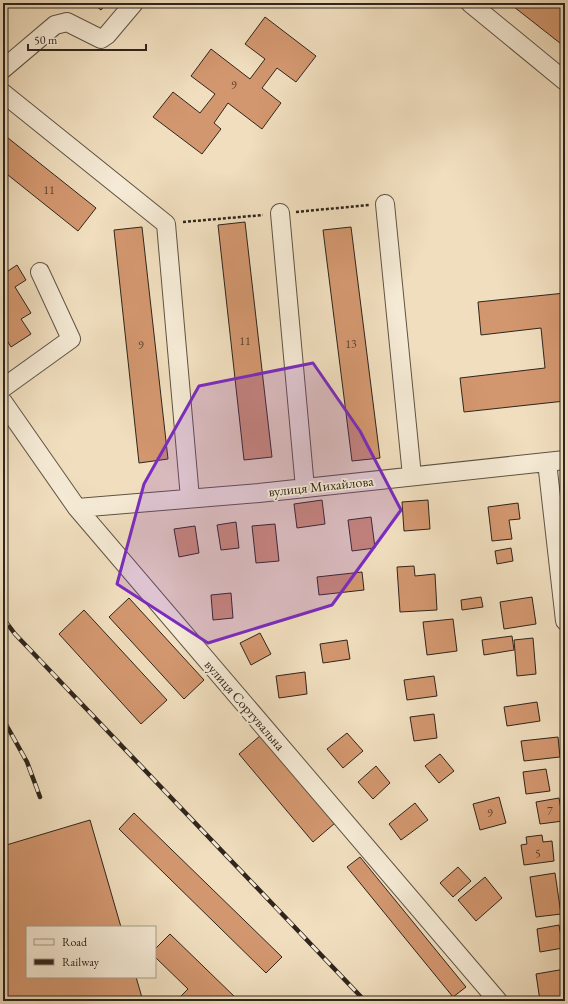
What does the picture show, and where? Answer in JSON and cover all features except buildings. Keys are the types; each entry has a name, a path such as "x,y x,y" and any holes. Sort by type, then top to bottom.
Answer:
{"street":[{"path":"3,69 60,22 67,22 101,39 108,34 134,3"},
{"path":"470,3 565,81"},
{"path":"3,93 166,224 190,498"},
{"path":"385,204 412,476"},
{"path":"280,213 305,488"},
{"path":"3,388 71,339 40,272"},
{"name":"вулиця Сортувальна","path":"3,402 77,508 498,1001"},
{"name":"вулиця Михайлова","path":"77,508 305,488 565,460"},
{"path":"547,462 565,621"}],"highlighted area":[{"path":"313,363 360,431 401,510 332,605 208,643 117,584 144,484 199,386"}],"railway":[{"path":"3,618 15,634 365,1001"},
{"path":"3,719 27,762 40,797"}]}
